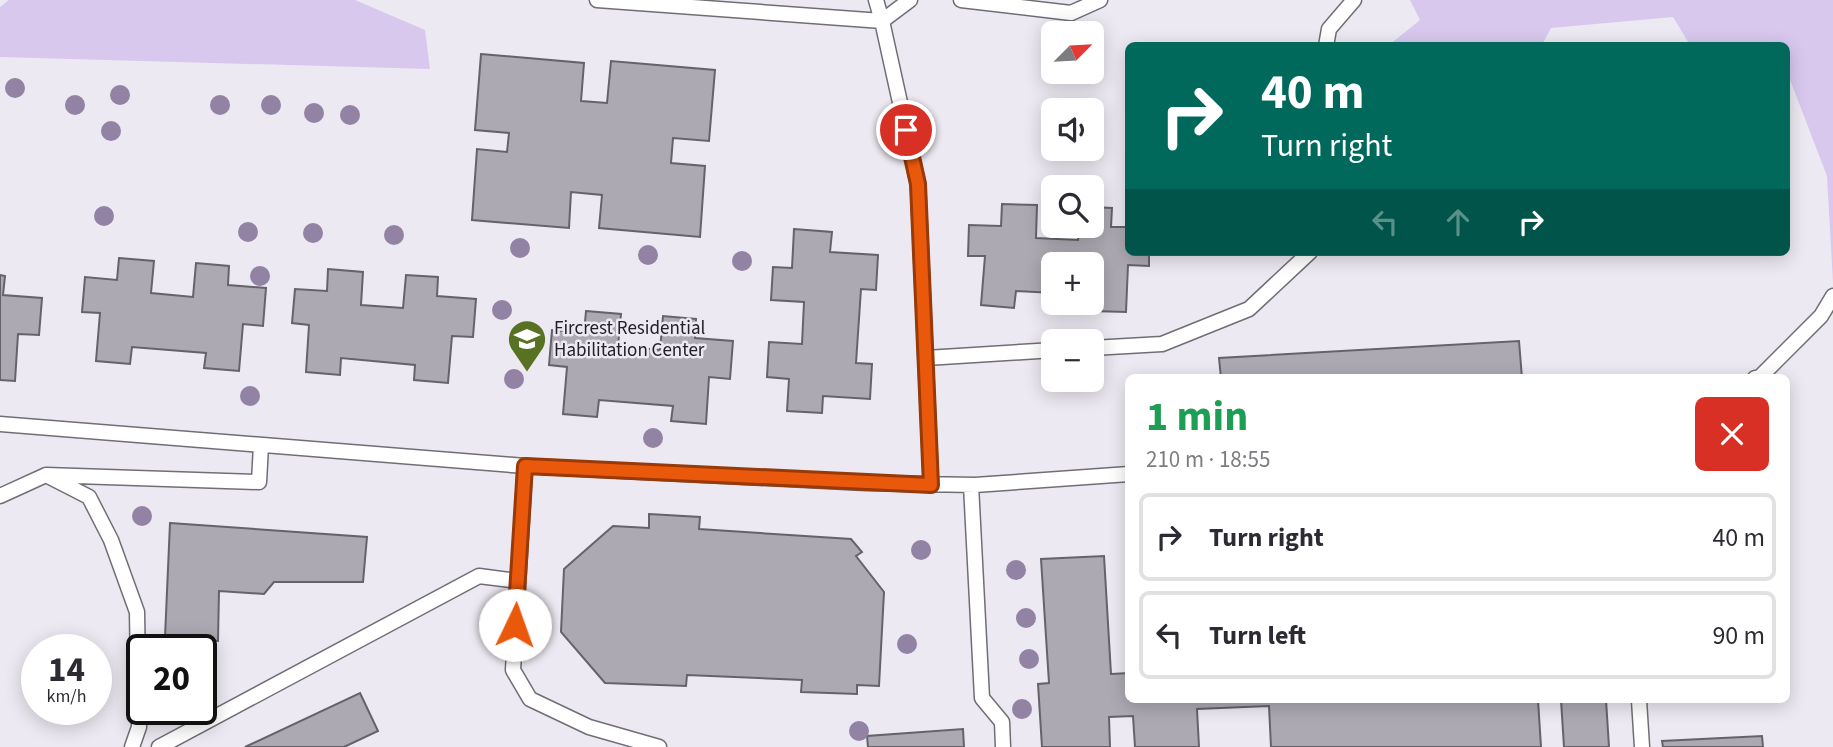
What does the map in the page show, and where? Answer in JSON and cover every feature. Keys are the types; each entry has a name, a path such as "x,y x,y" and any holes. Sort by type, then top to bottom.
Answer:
{"lane":[{"path":"597,0 882,21 910,0"},
{"path":"876,0 918,184 931,485"},
{"path":"961,0 1071,13 1100,0"},
{"path":"1327,42 1329,29 1354,0"},
{"path":"1104,347 1162,344 1249,309 1306,256"},
{"path":"1763,374 1821,316 1833,296"},
{"path":"926,358 1041,351"},
{"path":"0,424 525,466 931,485 971,485 1125,474"},
{"path":"0,496 46,475 259,482 261,445"},
{"path":"525,466 513,670 530,699 589,727 659,747"},
{"path":"46,475 89,497 111,540 137,612 139,727 132,747"},
{"path":"971,485 982,698 1002,722 1003,747"},
{"path":"159,747 479,576 518,581"},
{"path":"1639,703 1642,747"}],"shaded area":[{"path":"9,0 355,0 425,30 430,69 0,57 0,7"},
{"path":"1410,0 1833,0 1833,282 1827,176 1790,80 1790,42 1688,42 1673,17 1551,28 1544,42 1393,42 1420,20"}],"building":[{"path":"481,54 584,63 581,101 607,103 611,61 715,70 709,141 673,138 671,163 705,166 700,237 599,228 602,195 571,192 569,228 472,220 477,149 507,152 509,133 475,130"},
{"path":"1002,204 1037,205 1036,238 1104,238 1104,208 1112,208 1111,227 1125,227 1125,256 1149,256 1149,266 1128,265 1126,312 1104,311 1104,252 1041,252 1041,292 1016,291 1014,308 981,305 985,256 968,256 969,225 1001,226"},
{"path":"794,229 832,232 830,252 878,255 876,290 861,289 856,363 872,364 870,399 823,396 822,413 787,411 789,379 767,377 769,342 802,344 804,302 771,300 773,267 792,268"},
{"path":"119,258 154,261 151,293 193,297 196,263 229,266 228,285 266,288 263,326 243,324 239,371 204,368 206,353 132,347 130,364 96,361 100,313 82,312 85,277 117,280"},
{"path":"328,269 363,272 361,305 403,308 406,275 438,277 437,296 476,299 473,337 452,336 448,383 414,380 415,365 341,358 340,375 306,372 309,325 292,323 295,289 327,291"},
{"path":"0,275 5,276 3,295 42,298 39,335 18,334 15,381 0,380"},
{"path":"586,311 621,314 618,346 660,350 663,316 696,319 695,338 733,341 730,379 709,377 706,424 671,421 673,406 599,400 597,417 563,414 567,367 549,365 552,330 584,333"},
{"path":"1519,341 1522,374 1221,374 1219,358"},
{"path":"649,514 700,517 699,529 851,539 862,552 856,556 884,592 879,686 857,685 857,694 801,692 802,680 687,675 686,686 605,683 561,632 564,569 613,526 649,528"},
{"path":"170,523 367,537 363,582 274,582 264,594 219,591 218,641 217,634 165,634"},
{"path":"1104,556 1111,674 1125,673 1125,703 1538,703 1541,747 1271,747 1269,706 1197,709 1199,747 1135,747 1133,716 1109,717 1110,747 1042,747 1038,684 1049,683 1041,559"},
{"path":"360,693 378,731 344,747 245,747"},
{"path":"1561,703 1606,703 1609,747 1564,747"},
{"path":"963,729 964,747 868,747 867,736"},
{"path":"1762,736 1763,747 1663,747 1662,741"}],"place":[{"name":"Fircrest Residential Habilitation Center","path":"527,373"}],"route":[{"path":"515,625 525,466 931,485 918,184 906,130"}]}
